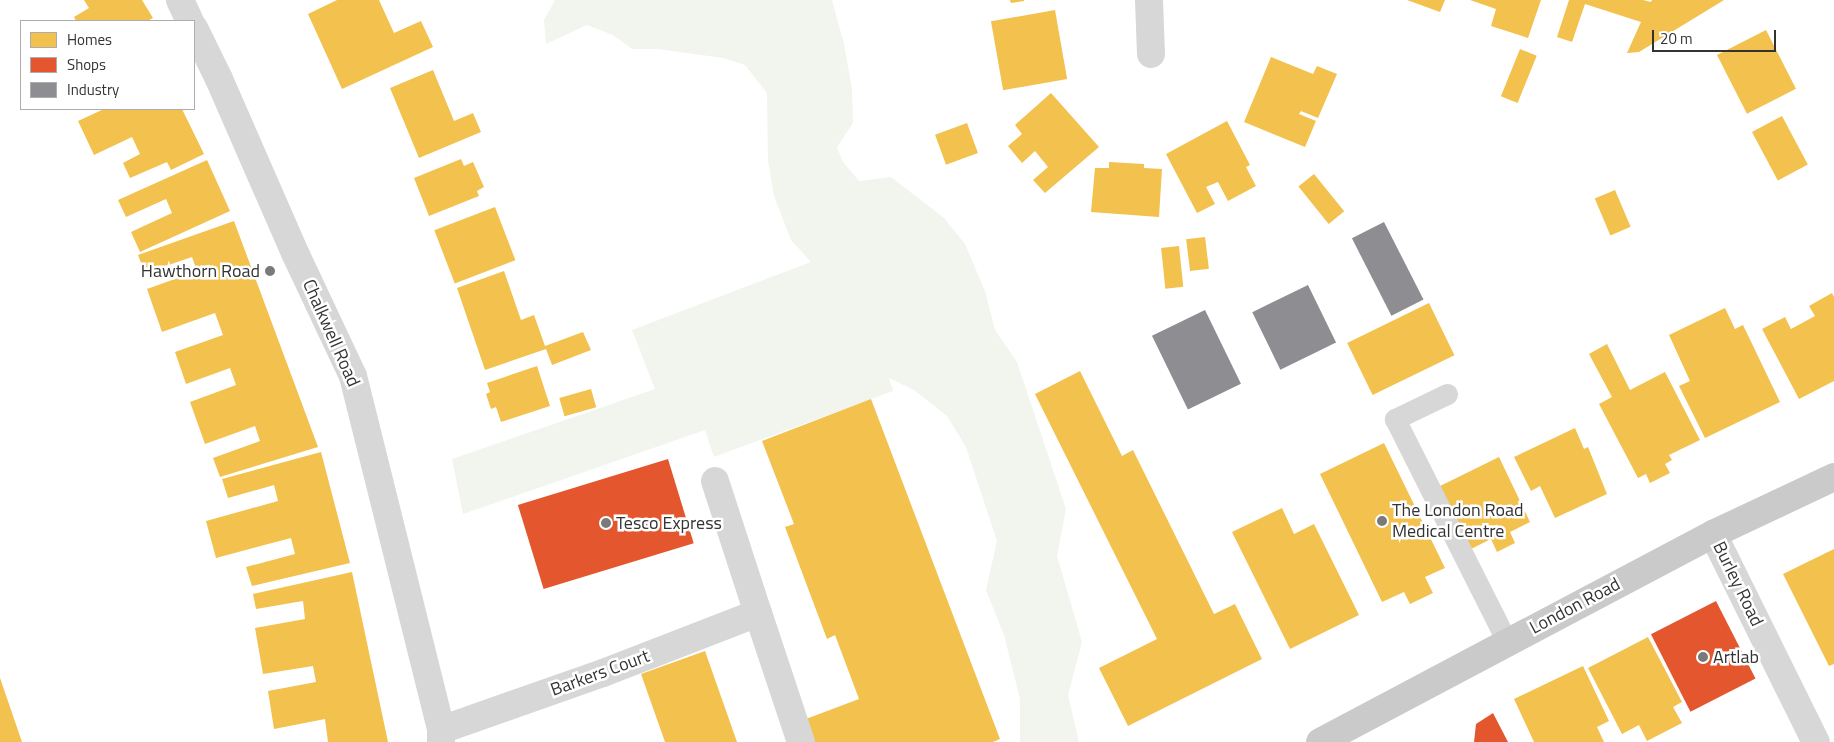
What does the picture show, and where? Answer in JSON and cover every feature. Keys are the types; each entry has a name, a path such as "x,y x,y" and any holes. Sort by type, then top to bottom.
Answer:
{"main road":[{"name":"London Road","path":"1320,742 1713,534 1834,477"}],"street":[{"path":"180,0 190,20"},
{"path":"1149,0 1151,54"},
{"name":"Chalkwell Road","path":"195,30 219,79 296,255 353,376 441,736"},
{"path":"715,481 801,742"},
{"name":"Burley Road","path":"1713,534 1816,742"},
{"name":"Barkers Court","path":"441,736 758,613"}],"lane":[{"path":"1447,394 1395,419 1507,642"}],"shaded area":[{"path":"555,0 832,0 844,44 852,89 853,123 837,147 843,162 859,181 891,177 944,218 965,244 985,291 995,330 1017,362 1066,509 1057,556 1082,642 1068,695 1079,742 1020,742 1020,699 1004,635 986,590 997,541 966,447 947,416 914,390 889,378 893,391 714,457 705,430 463,514 452,459 655,389 632,330 811,262 791,240 774,196 768,161 767,93 745,65 723,58 658,49 632,49 613,35 587,25 546,44 544,20"}],"building: Homes":[{"path":"84,0 142,0 153,18 149,20 76,20 74,17 89,8"},
{"path":"337,0 379,0 394,33 421,21 433,47 342,89 308,14"},
{"path":"1010,0 1024,0 1024,1 1011,3"},
{"path":"1407,0 1445,0 1440,12"},
{"path":"1470,0 1541,0 1528,38 1491,26 1496,9"},
{"path":"1569,0 1643,0 1651,2 1652,0 1724,0 1639,52 1627,53 1641,22 1585,4 1572,42 1557,37"},
{"path":"1055,10 1067,79 1003,90 991,21"},
{"path":"1766,30 1796,89 1747,114 1717,55"},
{"path":"1520,49 1537,56 1518,103 1501,96"},
{"path":"1271,57 1313,74 1317,66 1337,74 1318,118 1301,111 1299,114 1316,121 1305,147 1244,122"},
{"path":"433,70 454,121 473,113 481,132 419,158 390,88"},
{"path":"1051,93 1099,147 1045,193 1033,180 1048,167 1035,151 1022,163 1008,146 1022,134 1015,125"},
{"path":"102,110 182,110 204,154 171,170 167,162 130,178 123,163 140,154 132,137 94,155 78,121"},
{"path":"1782,116 1808,165 1778,181 1752,132"},
{"path":"1227,121 1250,165 1246,167 1256,186 1228,201 1218,182 1206,187 1215,204 1197,213 1166,154"},
{"path":"967,123 978,153 946,165 935,135"},
{"path":"461,159 464,166 473,162 484,187 477,191 479,196 429,216 414,178"},
{"path":"207,160 230,211 140,252 131,232 172,213 166,199 126,217 118,200"},
{"path":"1109,162 1144,164 1144,168 1162,169 1159,217 1091,212 1095,168 1109,168"},
{"path":"1314,174 1344,211 1329,224 1298,187"},
{"path":"1615,190 1631,227 1610,235 1595,199"},
{"path":"495,207 515,260 455,284 434,230"},
{"path":"234,221 318,447 220,477 213,458 260,441 255,426 205,444 190,402 236,385 230,368 186,384 175,352 223,335 215,313 162,332 147,289 197,271 192,257 145,273 138,255"},
{"path":"1205,237 1209,269 1190,271 1186,239"},
{"path":"1179,246 1183,287 1165,289 1161,248"},
{"path":"504,271 521,320 534,315 545,346 583,332 591,350 552,365 546,349 485,370 457,288"},
{"path":"1832,293 1834,297 1834,381 1799,399 1762,329 1785,317 1791,329 1815,316 1809,306"},
{"path":"1429,303 1454,355 1373,395 1347,343"},
{"path":"1725,308 1735,329 1743,325 1780,402 1705,438 1679,386 1690,381 1669,335"},
{"path":"1607,344 1630,390 1665,372 1700,440 1669,455 1672,460 1665,464 1670,473 1650,483 1646,474 1638,478 1599,404 1612,397 1589,354"},
{"path":"537,366 550,406 501,422 496,407 491,409 486,394 490,392 487,383"},
{"path":"1080,371 1122,456 1133,450 1214,614 1235,604 1262,659 1128,726 1099,668 1157,639 1035,394"},
{"path":"591,389 596,407 565,416 559,398"},
{"path":"871,399 1000,739 993,742 806,742 798,722 859,699 835,635 827,639 785,527 794,524 762,441"},
{"path":"1575,428 1584,449 1588,447 1607,494 1555,518 1540,486 1531,491 1514,457"},
{"name":"The London Road Medical Centre","path":"1384,443 1445,568 1425,577 1433,593 1410,604 1404,592 1382,602 1320,474"},
{"path":"321,452 350,563 252,586 246,567 295,554 291,538 216,558 206,521 278,501 274,485 228,498 222,479"},
{"path":"1499,457 1530,522 1510,532 1515,543 1497,552 1491,539 1469,550 1438,487"},
{"path":"1282,508 1294,534 1314,524 1359,615 1290,649 1232,532"},
{"path":"1834,549 1834,664 1829,666 1783,574"},
{"path":"352,572 388,742 328,742 325,719 274,729 268,691 316,682 313,666 263,674 255,628 305,619 303,601 256,609 253,594"},
{"path":"1648,637 1682,702 1673,707 1682,723 1647,741 1639,725 1622,734 1588,668"},
{"path":"705,651 737,742 665,742 641,674"},
{"path":"1583,666 1609,721 1597,727 1604,742 1534,742 1514,699"},
{"path":"0,678 22,742 0,742"}],"building: Shops":[{"name":"Tesco Express","path":"668,459 694,543 544,589 518,505"},
{"name":"Artlab","path":"1716,601 1755,679 1690,712 1651,634"},
{"path":"1493,713 1508,742 1474,742 1476,724"}],"building: Industry":[{"path":"1384,222 1423,300 1391,316 1352,238"},
{"path":"1308,285 1336,343 1280,370 1252,312"},
{"path":"1205,310 1241,384 1188,410 1152,336"}],"place":[{"name":"Hawthorn Road","path":"270,271"},
{"name":"The London Road Medical Centre","path":"1382,521"},
{"name":"Tesco Express","path":"606,523"},
{"name":"Artlab","path":"1703,657"}]}
